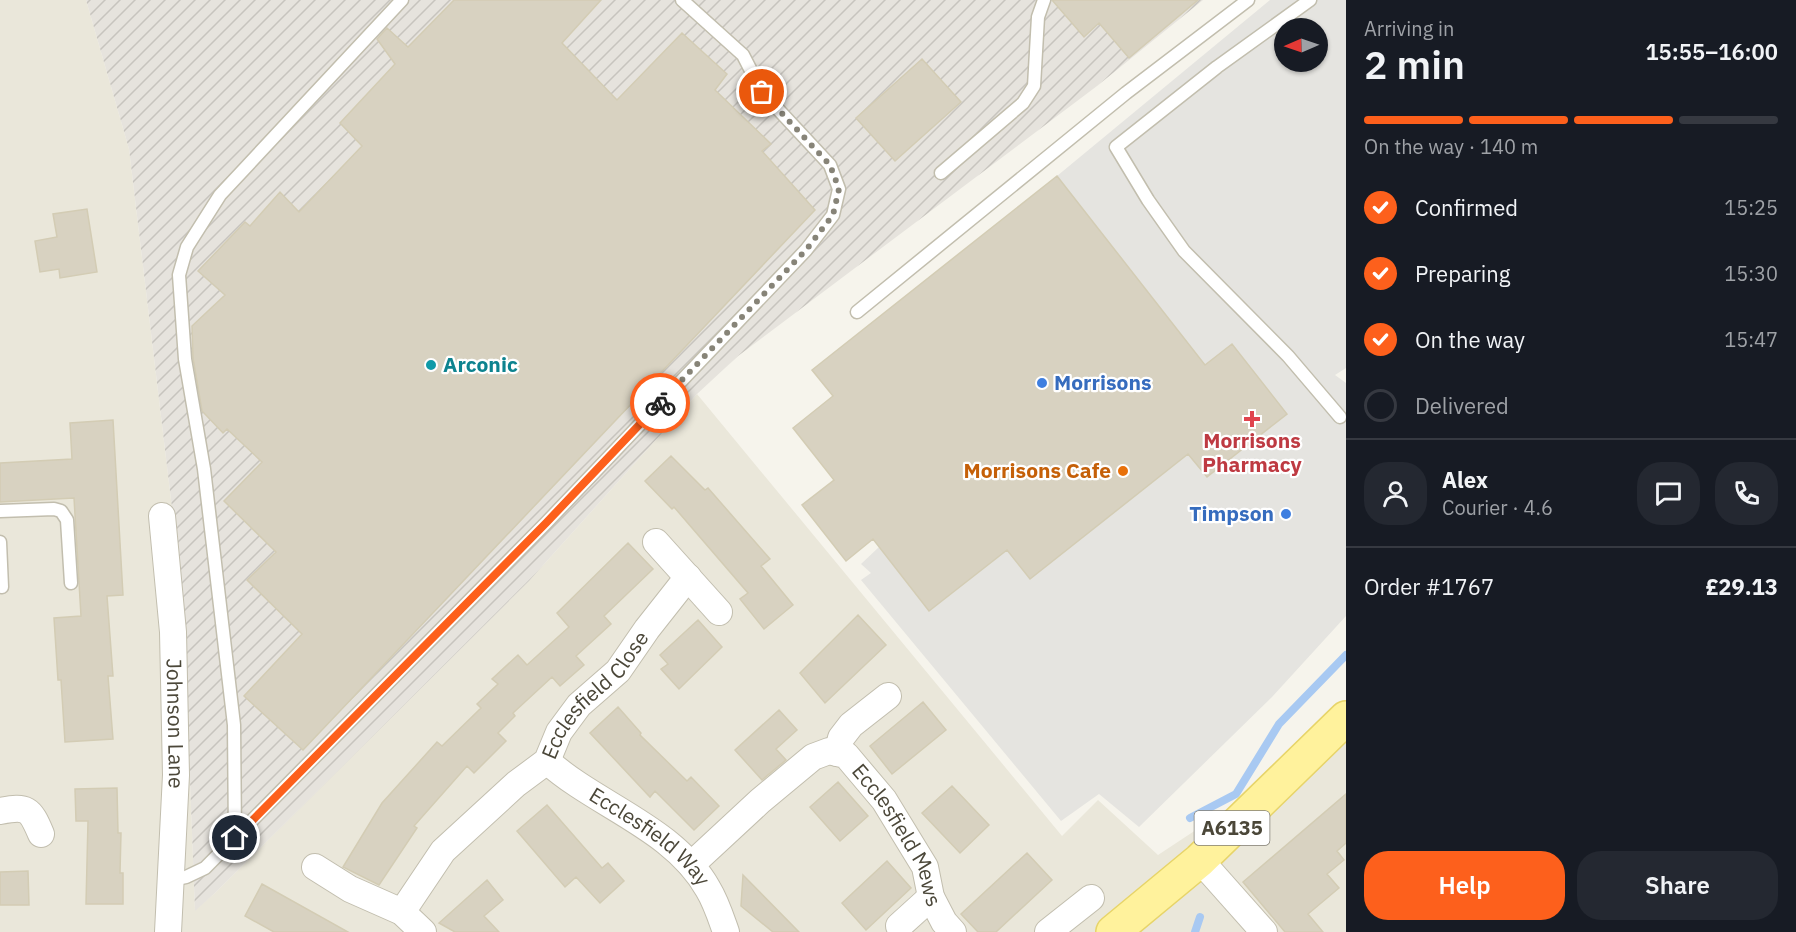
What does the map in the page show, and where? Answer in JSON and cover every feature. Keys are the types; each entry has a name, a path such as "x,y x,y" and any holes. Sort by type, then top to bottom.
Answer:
{"main road":[{"name":"A6135","path":"1113,932 1200,860 1346,718"}],"street":[{"name":"Johnson Lane","path":"162,516 174,644 176,775 168,932"},
{"path":"656,542 719,612"},
{"name":"Ecclesfield Close","path":"402,912 443,851 516,784 547,761 559,732 579,705 618,671 647,629 688,577"},
{"path":"837,753 841,738 851,724 888,696"},
{"name":"Ecclesfield Mews","path":"691,866 760,801 813,757 829,751 846,755 884,800 925,867 931,897 953,932"},
{"name":"Ecclesfield Way","path":"547,761 585,791 661,837 691,866 708,889 726,932"},
{"path":"0,811 19,807 27,811 35,820 41,834"},
{"path":"1200,860 1264,932"},
{"path":"315,867 350,889 402,912 423,932"},
{"path":"900,926 931,897"},
{"path":"1048,932 1091,898"}],"lane":[{"path":"235,838 234,725 204,469 184,359 179,275 187,247 220,195 402,0"},
{"path":"171,880 186,877 205,868 235,838 546,523 806,250 833,215 839,189 830,165 762,92 743,55 682,0"},
{"path":"941,172 1023,103 1034,86 1038,17 1044,0"},
{"path":"857,312 1126,93 1248,0"},
{"path":"1310,0 1217,67 1116,147 1148,200 1184,251 1344,415"},
{"path":"0,512 54,509 61,511 67,520 71,583"},
{"path":"0,542 2,586"}],"shaded area":[{"path":"0,0 86,0 129,149 183,600 195,910 215,893 529,581 697,394 1062,836 1098,800 1158,855 1346,731 1346,932 0,932"},
{"path":"86,0 1203,0 1097,86 738,356 697,394 529,581 195,911 183,600 129,149"},
{"path":"1270,0 1346,0 1346,368 1335,375 1346,383 1346,616 1272,697 1139,827 1099,794 1061,821 861,580 871,573 861,564 879,547 929,611 1007,550 1030,579 1188,454 1207,477 1287,414 1205,365 1057,176"}],"building":[{"name":"Arconic","path":"454,0 601,0 562,43 617,100 682,33 727,74 715,90 771,144 762,151 815,210 303,750 244,696 302,634 247,580 276,552 224,501 262,462 227,429 223,433 202,411 193,358 192,326 225,295 198,271 245,222 250,226 280,192 299,212 362,146 340,123 395,64 377,39 387,28 408,47"},
{"path":"1052,0 1198,0 1129,58 1099,23 1084,37"},
{"path":"922,59 961,102 895,161 856,118"},
{"name":"Morrisons","path":"1057,176 1205,365 1232,344 1287,414 1207,477 1188,454 1030,579 1007,550 929,611 873,539 846,561 802,505 834,480 793,428 833,396 812,370"},
{"path":"87,209 97,272 60,278 59,269 40,272 35,241 57,237 53,214"},
{"path":"113,420 123,595 107,596 113,676 108,676 113,739 65,742 54,618 81,616 74,498 0,502 0,463 72,459 70,423"},
{"path":"671,456 705,490 708,488 770,559 761,566 793,605 764,629 740,599 748,593 674,507 672,509 645,481"},
{"path":"628,543 653,569 604,616 611,624 576,656 584,665 560,686 552,677 513,713 515,716 498,733 506,741 474,773 467,766 414,826 417,828 379,885 343,867 382,803 437,742 442,746 481,708 477,704 498,684 492,679 518,655 527,665 569,627 557,613"},
{"path":"858,615 886,645 825,703 800,673"},
{"path":"698,620 722,647 679,689 661,669 668,664 660,655"},
{"path":"923,702 946,730 892,774 870,746"},
{"path":"618,707 641,733 640,735 687,781 691,777 719,806 694,830 655,791 650,797 590,733"},
{"path":"779,710 797,730 776,749 786,760 762,780 735,750"},
{"path":"838,782 868,816 840,841 810,807"},
{"path":"952,786 989,825 960,853 922,813"},
{"path":"117,788 123,904 86,904 88,821 76,821 75,789"},
{"path":"1346,794 1346,843 1337,851 1344,860 1327,874 1339,888 1308,914 1323,932 1285,932 1243,882"},
{"path":"547,805 602,868 608,863 624,881 600,903 576,877 565,887 517,831"},
{"path":"1027,853 1052,880 996,932 978,932 961,914"},
{"path":"887,861 911,888 866,930 842,903"},
{"path":"28,871 29,905 0,905 0,872"},
{"path":"743,875 799,932 773,932 741,906"},
{"path":"487,880 503,900 484,916 499,932 455,932 439,923"},
{"path":"262,884 348,932 274,932 245,916"}],"waterway":[{"path":"1190,818 1236,794 1279,724 1346,655"},
{"path":"1195,932 1200,917"}],"way so far":[{"path":"660,403 806,250 833,215 839,189 830,165 762,92"}],"place":[{"name":"Arconic","path":"431,365"},
{"name":"Morrisons","path":"1042,383"},
{"name":"Morrisons Pharmacy","path":"1252,419"},
{"name":"Morrisons Cafe","path":"1123,471"},
{"name":"Timpson","path":"1286,514"}],"route":[{"path":"235,838 546,523 660,403"}]}
